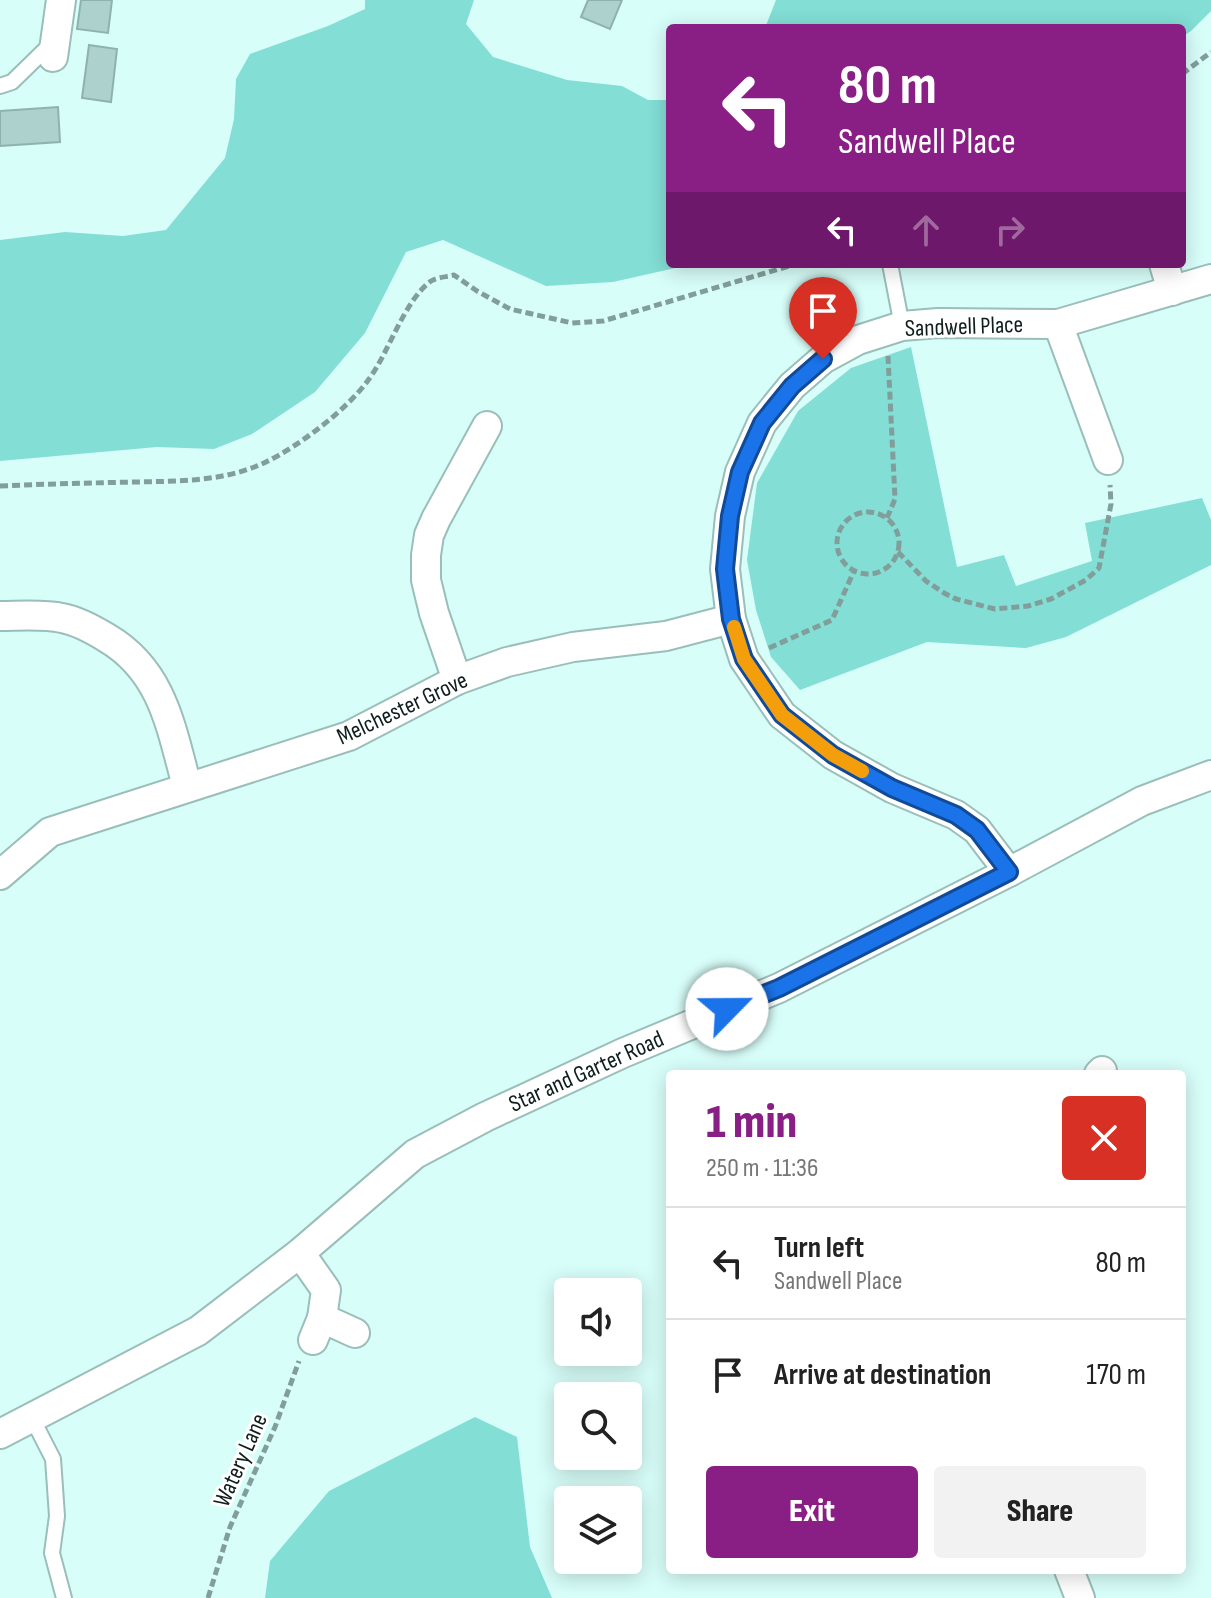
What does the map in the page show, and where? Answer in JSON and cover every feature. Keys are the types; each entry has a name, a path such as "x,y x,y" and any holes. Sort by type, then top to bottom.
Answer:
{"street":[{"path":"54,48 61,0"},
{"name":"Sandwell Place","path":"1009,872 977,830 956,815 892,788 833,755 782,715 744,659 731,619 725,569 730,516 740,472 762,423 792,386 823,359 858,340 895,329 938,323 1058,324 1168,278 1211,279"},
{"path":"1058,324 1108,460"},
{"path":"457,680 426,580 426,555 429,535 436,519 487,426"},
{"path":"0,616 61,617 93,629 126,649 156,688 168,717 187,786"},
{"name":"Melchester Grove","path":"0,875 50,832 349,736 457,680 507,662 573,647 666,636 731,619"},
{"name":"Star and Garter Road","path":"0,1434 198,1331 300,1253 415,1154 485,1117 623,1053 779,988 1142,801 1211,775"},
{"path":"300,1253 326,1290 317,1329 355,1333"},
{"path":"1071,1574 1080,1598"}],"lane":[{"path":"0,86 12,82 54,48"},
{"path":"890,268 895,329"},
{"path":"31,1416 53,1459 57,1516 52,1553 64,1598"}],"path":[{"path":"1186,71 1211,52"},
{"path":"0,486 205,480 243,472 268,461 340,412 370,379 403,318 433,279 454,275 510,309 572,323 603,321 782,268"},
{"path":"887,518 895,499 895,329"},
{"path":"898,552 926,581 956,599 995,609 1028,606 1051,599 1086,580 1099,568 1111,504 1108,460"},
{"path":"865,512 887,518 897,530 900,542 894,562 876,574 854,571 838,551 840,530 846,521 865,512"},
{"path":"744,659 832,620 854,571"},
{"name":"Watery Lane","path":"208,1598 230,1527 275,1427 303,1350 317,1329"}],"shaded area":[{"path":"365,0 474,0 466,24 493,57 567,80 622,86 648,100 666,100 666,268 675,268 613,282 546,286 443,240 406,252 365,333 315,392 252,434 214,449 157,447 0,461 0,240 65,232 123,236 166,230 225,158 234,119 236,79 250,54 365,9"},
{"path":"776,0 1211,0 1211,11 1186,34 1186,24 767,24"},
{"path":"911,347 957,567 1004,555 1016,586 1092,561 1085,523 1202,498 1211,520 1211,565 1066,637 1026,648 927,642 800,690 771,657 756,610 747,560 757,483 798,411 851,368"},
{"path":"475,1417 517,1437 530,1547 552,1598 265,1598 270,1561 329,1491"}],"building":[{"path":"81,0 112,0 108,33 77,29"},
{"path":"588,0 622,0 610,29 581,17"},
{"path":"89,45 117,49 111,102 82,98"},
{"path":"58,107 60,142 0,146 0,111"}],"slow traffic":[{"path":"734,627 744,659 782,715 833,755 862,771"}],"route":[{"path":"727,1009 779,988 1009,872 977,830 956,815 892,788 833,755 782,715 744,659 731,619 725,569 730,516 740,472 762,423 792,386 823,359"}]}
